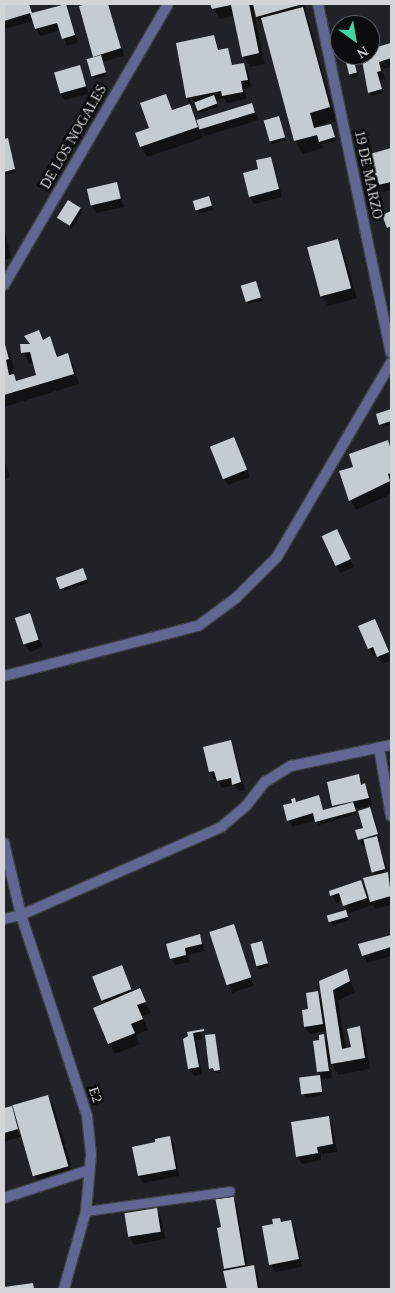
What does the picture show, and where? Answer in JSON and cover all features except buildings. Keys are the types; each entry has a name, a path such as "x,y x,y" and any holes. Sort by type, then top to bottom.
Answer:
{"street":[{"name":"DE LOS NOGALES","path":"4,285 7,275 168,4"},
{"name":"19 DE MARZO","path":"318,4 388,324 391,352"},
{"path":"4,676 198,626 236,598 277,557 391,363"},
{"path":"4,919 21,915 221,827 246,806 265,782 291,766 391,745"},
{"path":"379,748 391,816"},
{"name":"E2","path":"4,843 21,915 87,1116 91,1155 86,1211 64,1289"},
{"path":"4,1198 89,1170"}],"lane":[{"path":"86,1211 230,1190"}]}
